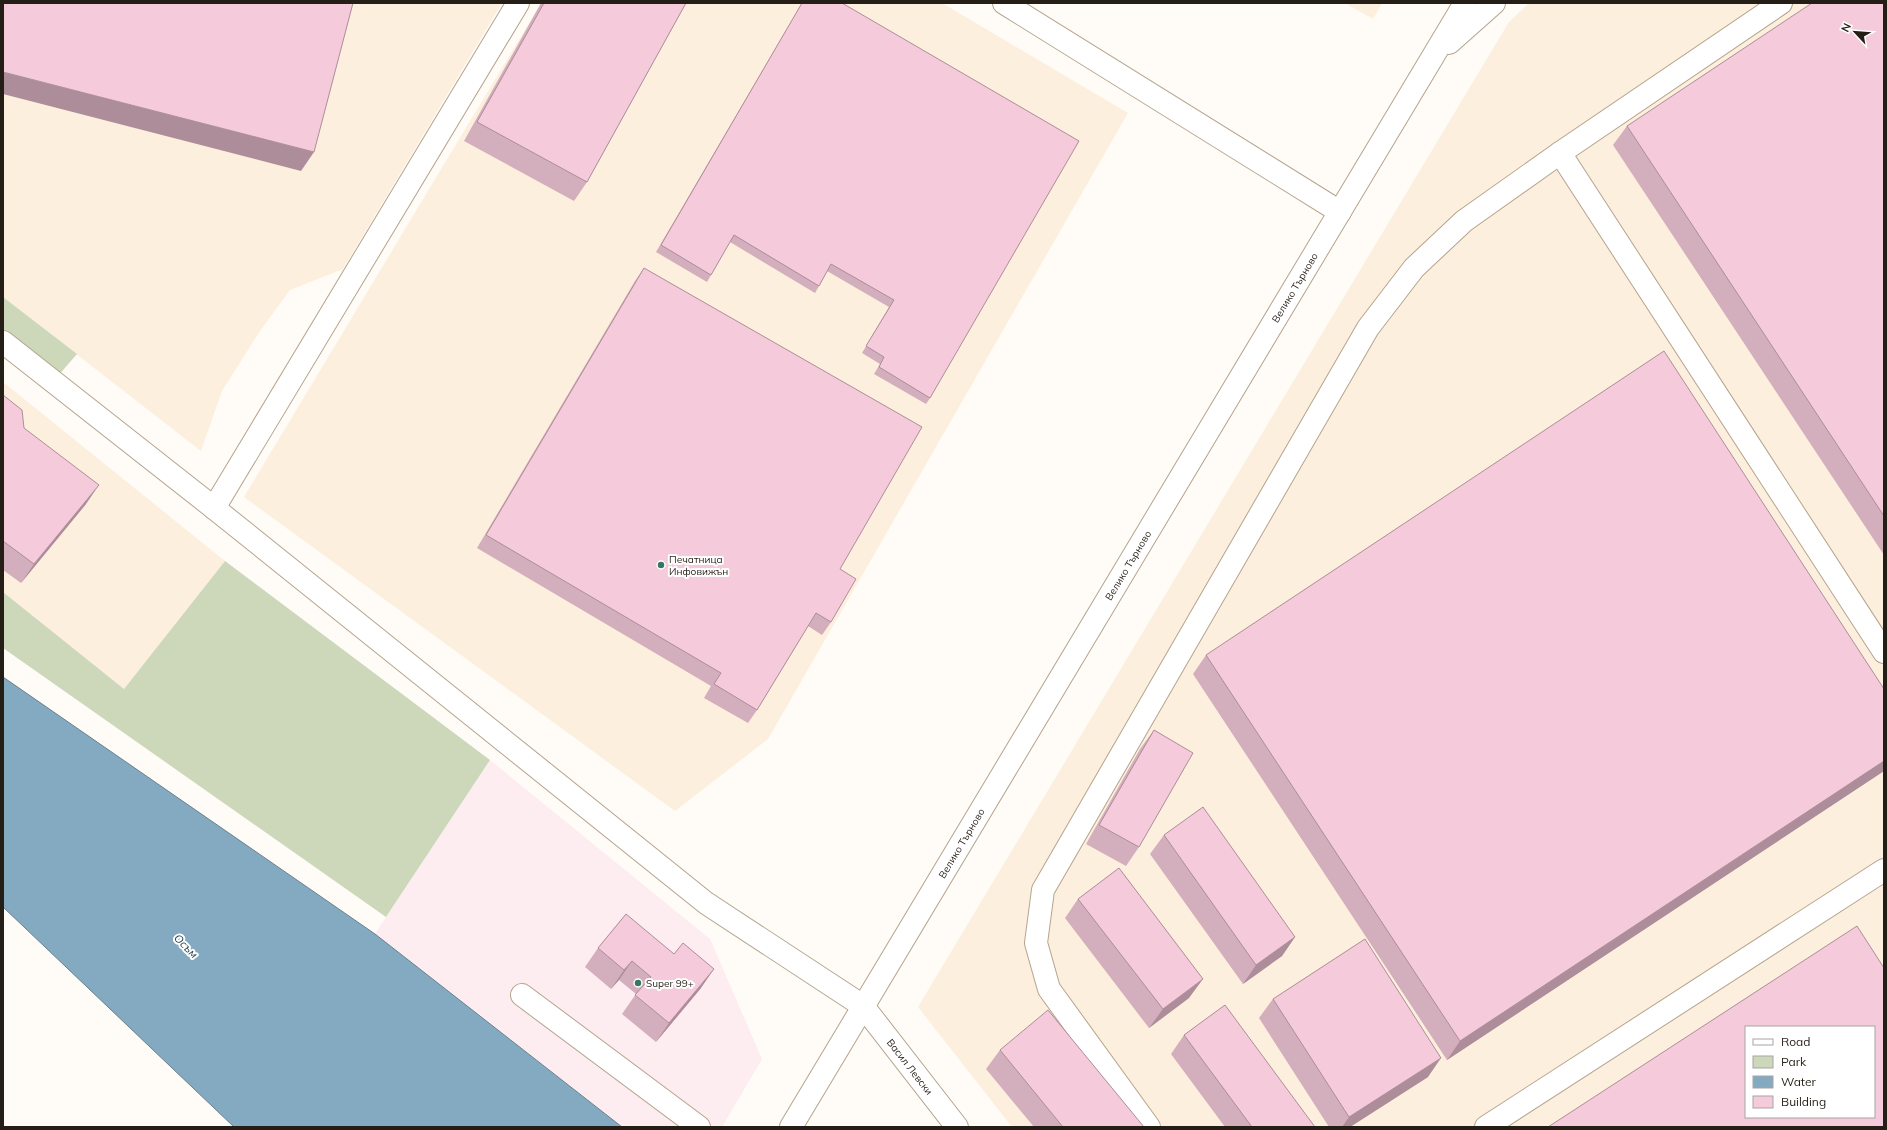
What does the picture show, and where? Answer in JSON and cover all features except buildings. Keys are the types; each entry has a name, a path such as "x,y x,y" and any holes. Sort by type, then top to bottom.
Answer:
{"street":[{"path":"214,508 518,3"},
{"path":"1004,3 1340,212"},
{"path":"1433,57 1449,3"},
{"name":"Велико Търново","path":"791,1127 1465,3"},
{"path":"1433,57 1494,3"},
{"path":"1149,1127 1049,989 1036,943 1043,890 1368,328 1414,268 1464,222 1560,153 1780,3"},
{"path":"1560,153 1884,652"},
{"name":"Васил Левски","path":"3,342 214,508 706,903 863,1006 957,1127"},
{"path":"1486,1127 1884,870"},
{"path":"522,995 698,1127"}],"shaded area":[{"path":"3,3 502,3 343,269 290,290 260,331 222,391 201,451 3,297"},
{"path":"541,3 942,3 1128,113 768,739 675,811 244,497"},
{"path":"1345,3 1382,3 1373,19"},
{"path":"1529,3 1884,3 1884,1127 1012,1127 918,1007 1509,22"},
{"path":"3,382 225,561 124,689 3,592"},
{"path":"490,760 710,939 762,1059 722,1127 622,1127 375,934"}],"green space":[{"path":"3,297 77,354 51,384 3,346"},
{"path":"225,561 490,760 386,917 3,648 3,592 124,689"}],"water":[{"name":"Осъм","path":"3,677 375,934 622,1127 234,1127 3,907"}],"place":[{"name":"Печатница Инфовижън","path":"661,565"},
{"name":"Super 99+","path":"638,983"}]}
